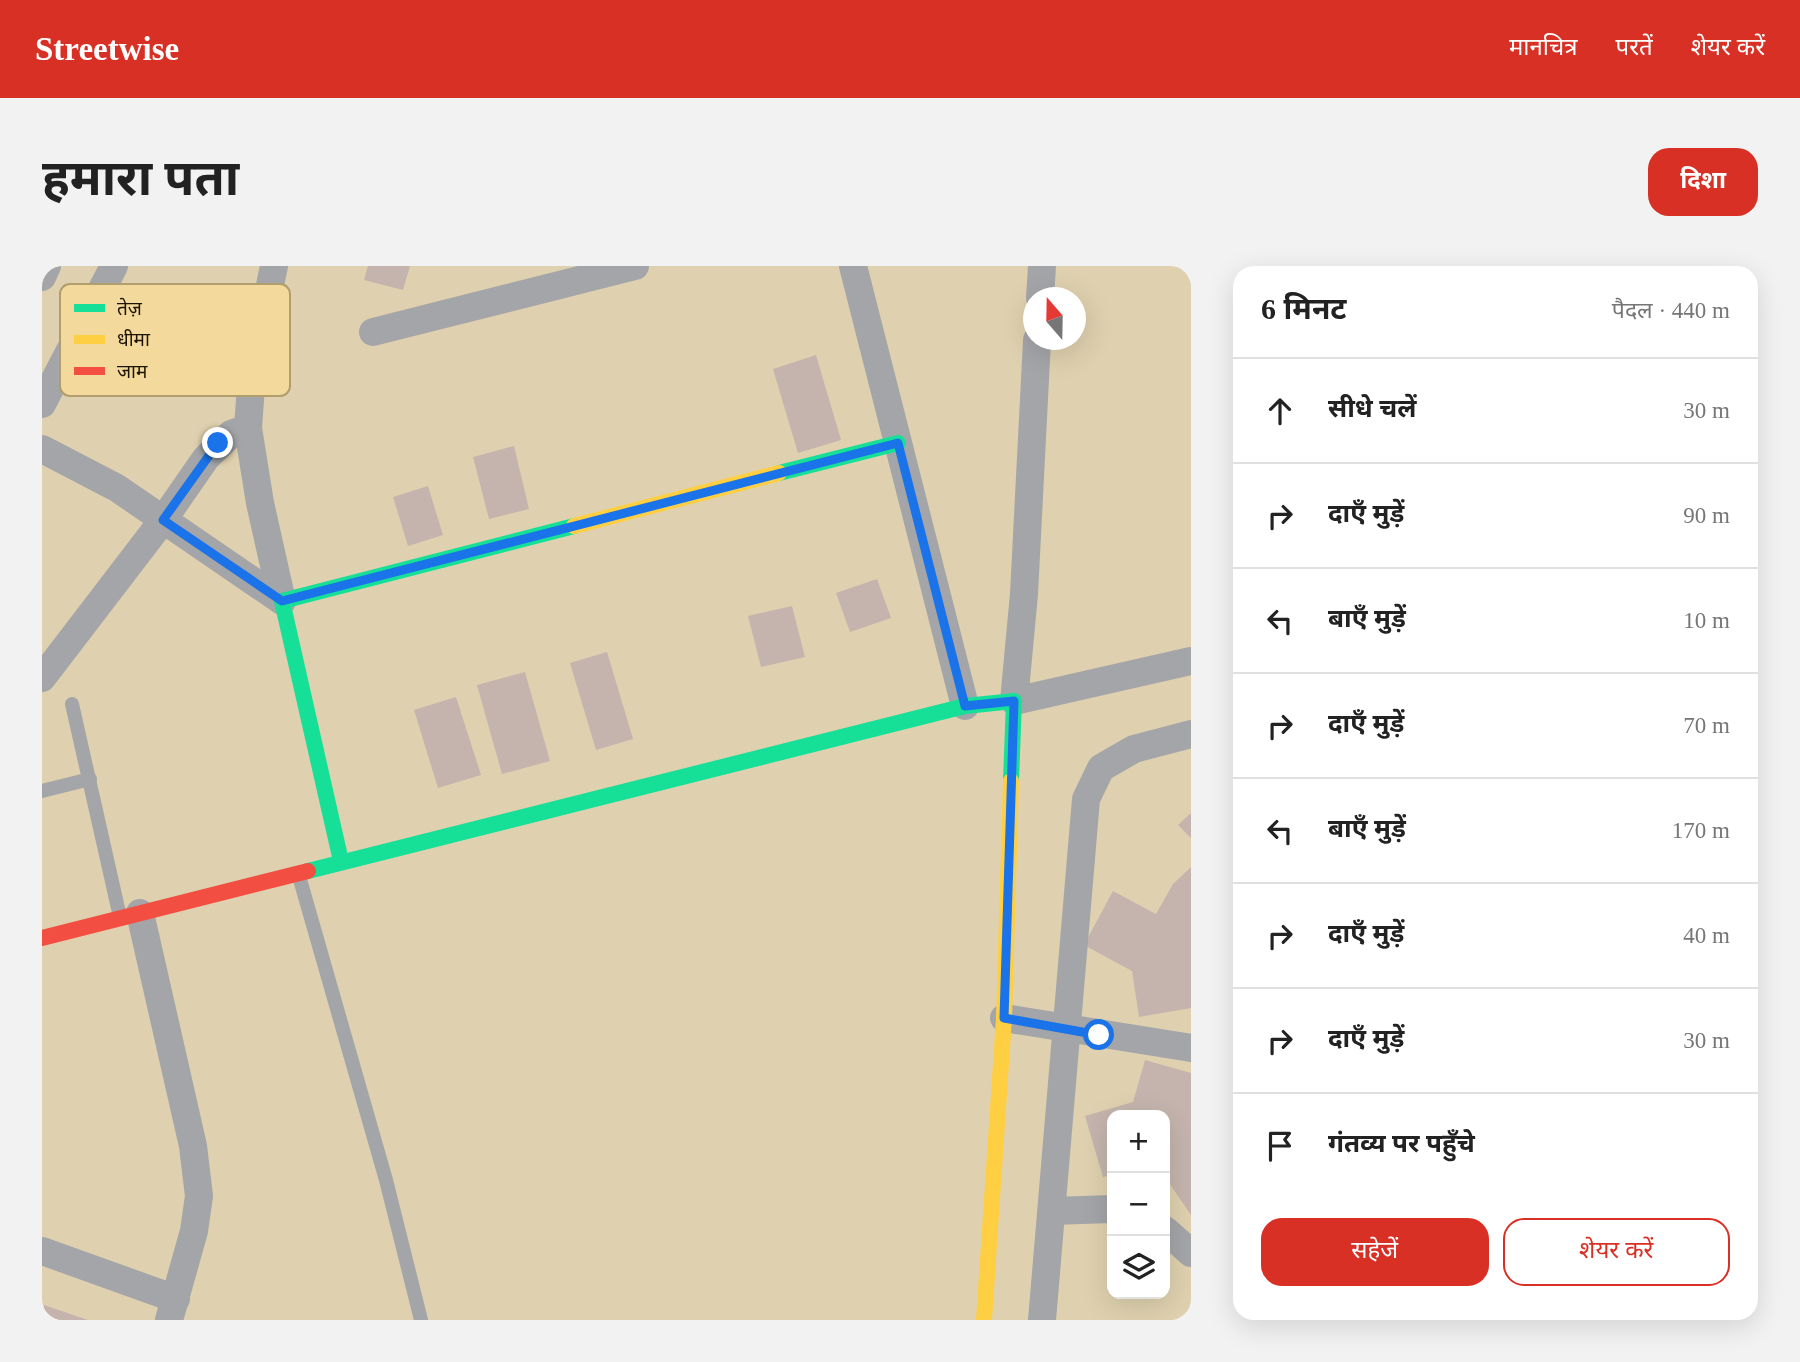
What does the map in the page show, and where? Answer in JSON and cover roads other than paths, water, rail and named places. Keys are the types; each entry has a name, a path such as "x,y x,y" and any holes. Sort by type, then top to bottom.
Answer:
{"street":[{"path":"42,277 47,266"},
{"path":"105,284 114,266"},
{"path":"270,284 274,266"},
{"path":"373,331 635,266"},
{"path":"853,266 965,706"},
{"path":"1041,287 1042,266"},
{"path":"984,1320 1004,1018 1014,701 1024,594 1036,350"},
{"path":"42,404 60,370"},
{"path":"250,396 248,428 260,503 341,861"},
{"path":"42,678 163,520 218,443 231,434 248,428"},
{"path":"42,449 117,488 282,601 898,443"},
{"path":"42,938 965,706 1014,701 1191,662"},
{"path":"1042,1320 1086,799 1101,768 1134,749 1191,734"},
{"path":"42,1251 172,1310 194,1231 199,1196 193,1146 130,916"},
{"path":"1004,1018 1191,1048"},
{"path":"1052,1211 1107,1209"},
{"path":"1170,1234 1191,1253"}],"lane":[{"path":"72,704 90,779 130,916"},
{"path":"42,791 90,779"},
{"path":"298,873 361,1089 421,1320"}]}
